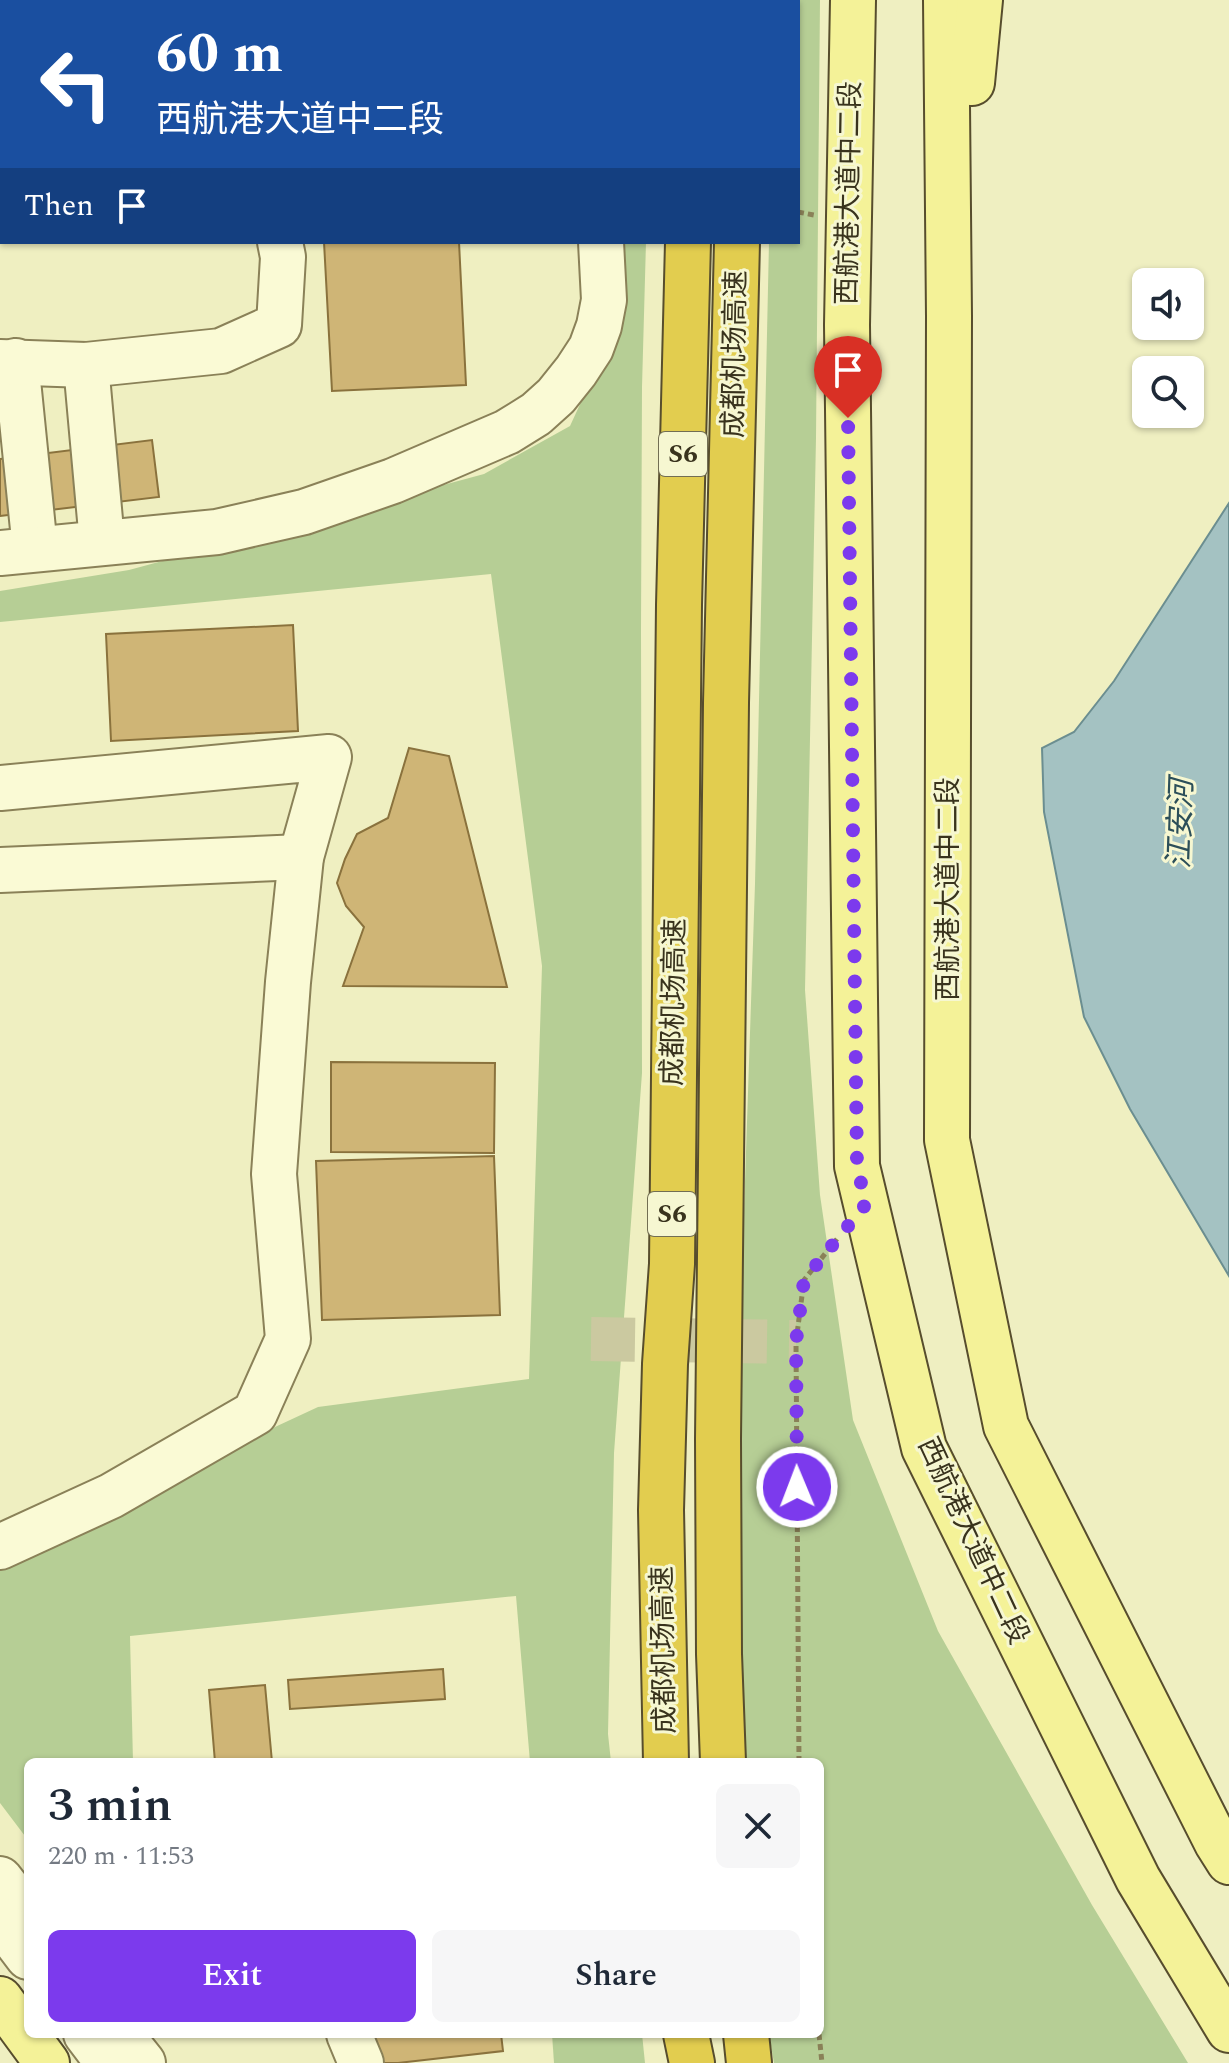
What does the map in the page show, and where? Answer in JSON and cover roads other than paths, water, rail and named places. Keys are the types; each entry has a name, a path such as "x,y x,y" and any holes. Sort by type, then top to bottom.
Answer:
{"highway":[{"name":"成都机场高速","path":"666,1758 661,1510 665,1364 672,1264 678,665 688,244"},
{"name":"成都机场高速","path":"723,1758 718,1439 727,665 737,244"},
{"path":"687,2038 692,2063"},
{"path":"746,2038 749,2063"}],"main road":[{"name":"西航港大道中二段","path":"853,0 847,356 857,1166 924,1448 1138,1879 1229,2030"},
{"name":"西航港大道中二段","path":"946,0 949,316 947,1140 1006,1426 1225,1853"},
{"path":"949,316 980,0"},
{"path":"0,1999 24,2032"},
{"path":"29,2038 47,2063"},
{"path":"671,2038 672,2063"}],"street":[{"path":"280,244 283,257 279,325 221,351 86,365 8,362 17,551 217,532 304,512 393,481 507,432 536,414 556,396 591,348 604,300 601,244"},
{"path":"86,365 102,542"},
{"path":"0,788 329,757 301,857 274,1174 288,1339 255,1413 111,1496 0,1547"},
{"path":"0,870 301,857"},
{"path":"0,1879 24,1910"},
{"path":"0,1920 24,1952"},
{"path":"89,2038 108,2063"},
{"path":"123,2038 143,2063"},
{"path":"351,2038 361,2063"}],"water":[{"name":"江安河","path":"1229,503 1229,1276 1130,1109 1084,1017 1044,812 1042,748 1074,732 1114,681"}],"tunnel":[{"path":"591,1339 796,1342"}]}
